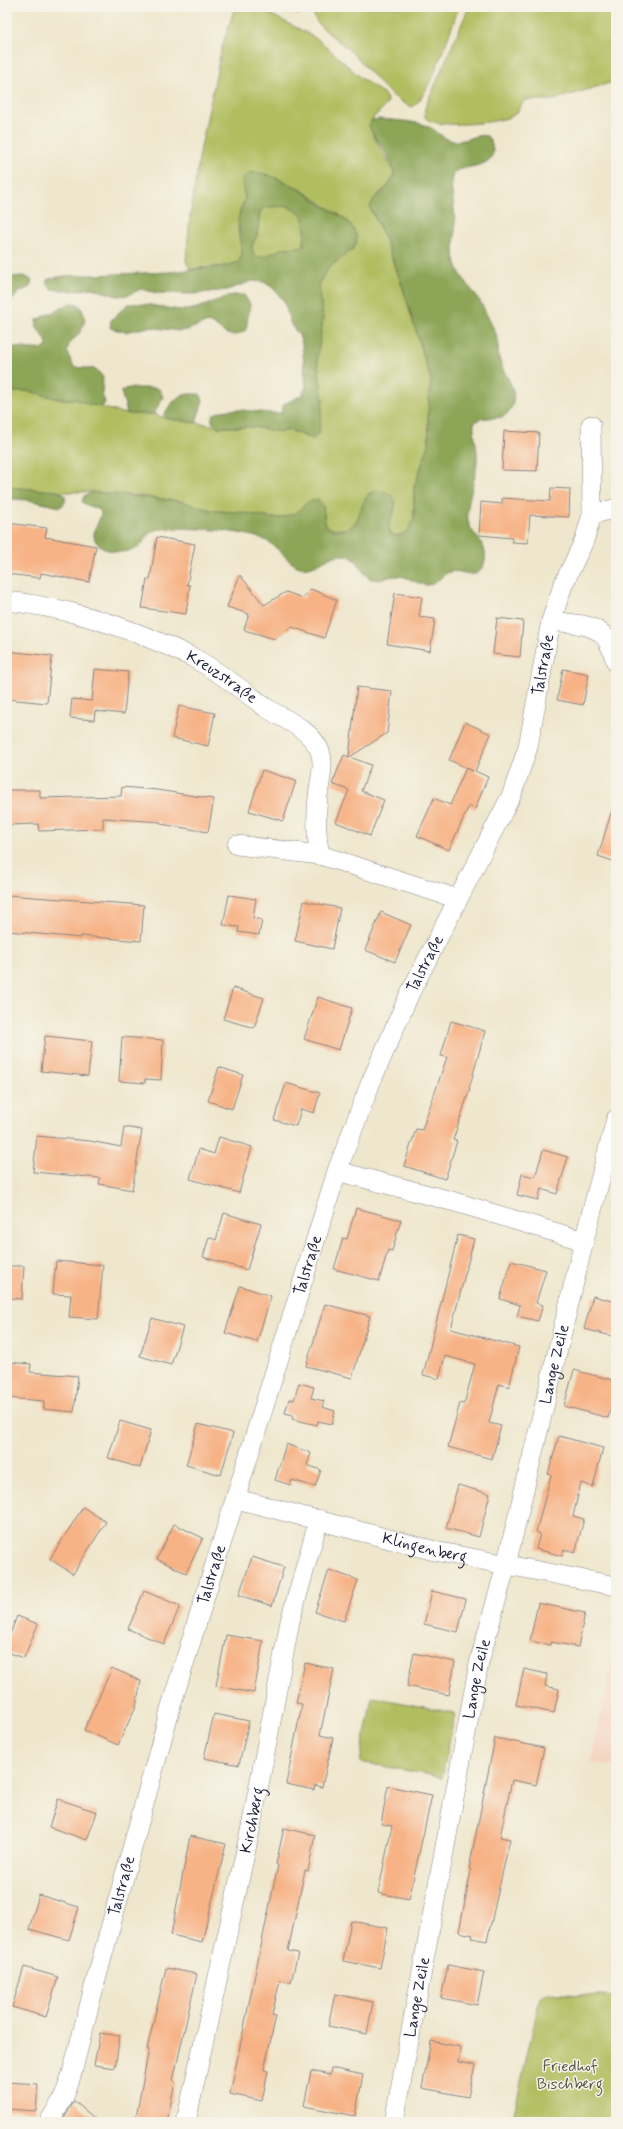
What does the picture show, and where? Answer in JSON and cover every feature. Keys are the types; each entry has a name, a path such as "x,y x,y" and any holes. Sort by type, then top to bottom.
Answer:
{"street":[{"name":"Talstraße","path":"49,2122 64,2097 72,2073 171,1706 237,1499 290,1318 337,1171 371,1082 404,1006 512,794 523,760 538,697 551,621 563,585 584,541 592,515 591,425"},
{"path":"592,515 616,508"},
{"name":"Kreuzstraße","path":"7,601 95,619 139,634 193,658 304,731 320,750 322,761 317,806 317,830 320,855"},
{"path":"551,621 578,624 601,632 611,647 616,662"},
{"path":"237,845 320,855 458,898"},
{"name":"Lange Zeile","path":"394,2122 479,1663 506,1565 584,1241 616,1120"},
{"path":"337,1171 455,1202 584,1241"},
{"name":"Klingenberg","path":"237,1499 319,1519 435,1551 616,1586"},
{"name":"Kirchberg","path":"186,2122 252,1822 290,1621 319,1519"}],"shaded area":[{"path":"616,1638 616,1765 591,1763"}],"green space":[{"path":"235,7 256,7 307,33 320,41 361,78 384,94 388,101 372,120 371,128 372,134 389,162 394,174 388,186 374,198 371,211 381,230 403,288 431,380 428,413 429,445 414,487 414,517 408,531 404,534 393,536 388,531 395,509 394,500 391,496 369,493 355,525 350,529 331,529 325,524 323,506 308,502 296,513 280,518 271,518 240,512 214,511 180,501 139,496 7,487 7,392 29,391 58,399 75,399 121,413 154,414 168,419 218,427 253,427 281,432 290,430 306,437 319,429 323,401 317,355 323,320 319,285 325,271 354,248 357,242 350,224 345,219 297,187 266,174 242,179 245,199 240,209 238,229 242,253 240,262 227,266 190,269 186,261 190,217 200,152 222,47"},
{"path":"283,7 305,7 301,14 297,14"},
{"path":"313,7 459,7 432,77 418,102 412,107 403,103 387,90 350,51 317,22 313,13"},
{"path":"469,7 616,7 616,81 553,100 526,100 514,115 505,119 467,124 452,124 430,121 425,117 425,108"},
{"path":"378,119 423,124 446,138 454,141 483,135 487,136 493,150 492,156 488,161 477,166 458,170 453,174 451,182 455,219 454,253 456,263 462,276 481,303 494,330 497,337 500,361 514,394 512,406 504,416 484,418 474,423 477,454 475,474 468,506 468,520 469,525 482,544 486,555 482,568 474,574 455,571 447,573 431,585 423,585 400,576 391,576 378,580 369,578 355,560 345,555 331,557 311,566 297,566 276,547 257,537 231,532 201,529 174,528 155,530 152,531 142,544 134,550 123,552 112,551 102,547 94,538 95,529 101,516 101,512 97,508 82,502 84,496 92,492 180,501 214,511 240,512 271,518 280,518 296,513 308,502 318,499 323,506 325,524 331,529 338,530 347,529 353,525 365,499 370,493 378,490 388,493 394,498 394,509 389,528 390,534 398,536 408,531 414,518 414,487 429,445 428,413 431,380 403,288 386,240 370,207 374,199 387,188 394,175 393,168 386,153 369,126 371,121"},
{"path":"255,172 264,174 297,188 347,221 351,225 357,238 354,248 330,266 320,281 319,290 323,320 317,360 323,401 319,433 313,439 290,430 281,432 253,427 218,427 212,422 212,416 218,412 226,410 281,413 284,404 302,395 306,387 302,344 299,335 291,325 284,301 273,288 264,282 252,281 227,290 193,294 157,293 141,289 128,295 117,296 92,288 72,291 51,289 46,282 48,279 64,276 169,272 227,266 239,262 242,253 238,219 245,199 242,179 250,173","holes":["288,206 302,215 305,229 304,245 301,247 283,248 266,256 257,257 253,253 252,246 257,235 260,211 266,207"]},
{"path":"288,206 302,215 305,229 304,245 266,256 257,257 253,253 252,246 257,235 260,211 266,207"},
{"path":"24,276 32,280 30,287 18,293 7,306 7,277"},
{"path":"233,295 244,295 250,304 246,330 240,334 230,335 208,322 187,330 179,331 149,327 125,332 110,328 111,320 128,304 142,304 190,310"},
{"path":"71,303 78,304 84,315 84,321 81,331 69,344 67,352 74,367 96,369 103,377 102,394 105,402 103,406 90,405 75,399 58,399 29,391 7,392 7,347 38,349 47,347 46,340 37,328 37,320"},
{"path":"128,388 156,388 160,390 163,397 154,414 130,414 126,411 122,391"},
{"path":"188,394 200,394 203,400 196,423 165,418 164,415 174,401"},
{"path":"7,487 57,491 65,495 65,501 60,507 28,500 7,499"},
{"path":"372,1697 455,1713 442,1777 360,1762"},
{"name":"Friedhof Bischberg","path":"548,1993 616,1997 616,2122 512,2122 540,1997"}],"building":[{"path":"504,431 539,433 537,471 502,470"},
{"path":"551,488 570,489 569,517 530,515 528,543 512,542 512,538 479,535 481,502 502,504 502,498 550,501"},
{"path":"7,523 47,528 45,537 96,546 89,582 41,573 40,578 7,574"},
{"path":"157,537 195,544 187,585 190,585 186,614 142,608 147,579 150,579"},
{"path":"240,575 264,605 286,592 303,598 311,589 337,600 324,638 292,627 275,639 244,630 249,614 227,607"},
{"path":"395,593 422,597 419,617 435,619 430,651 387,644"},
{"path":"497,618 523,621 520,657 493,654"},
{"path":"7,651 52,656 47,703 7,699"},
{"path":"95,669 128,672 124,714 95,711 94,720 70,718 72,699 92,701"},
{"path":"563,669 589,674 583,705 557,700"},
{"path":"357,687 392,691 387,733 350,757 371,765 361,791 384,800 370,836 336,822 349,790 332,784 344,755 349,757"},
{"path":"179,706 215,713 208,746 172,738"},
{"path":"465,722 491,734 475,771 488,777 475,809 469,806 449,850 417,836 434,798 450,805 466,768 473,771 449,760"},
{"path":"262,770 296,781 283,821 249,811"},
{"path":"122,787 157,790 214,799 208,832 161,824 161,822 103,818 103,829 39,831 38,824 7,825 7,790 40,790 40,798 121,796"},
{"path":"612,810 616,811 616,862 598,856"},
{"path":"7,895 144,905 141,941 81,936 81,938 7,931"},
{"path":"229,895 256,899 253,918 262,920 259,935 238,932 239,927 223,925"},
{"path":"304,901 340,908 332,949 295,941"},
{"path":"381,912 411,925 395,962 365,950"},
{"path":"233,988 264,998 254,1028 223,1019"},
{"path":"318,997 352,1008 339,1050 304,1039"},
{"path":"451,1021 485,1031 470,1089 453,1140 457,1141 445,1179 404,1166 416,1129 422,1130 447,1057 441,1056"},
{"path":"45,1036 92,1041 88,1076 41,1071"},
{"path":"122,1037 163,1040 161,1080 145,1079 145,1083 119,1081"},
{"path":"219,1067 243,1075 232,1109 208,1101"},
{"path":"286,1083 320,1093 314,1113 301,1109 296,1126 274,1120"},
{"path":"124,1127 142,1130 132,1190 99,1184 100,1178 33,1172 37,1136 90,1141 121,1147"},
{"path":"219,1137 252,1147 239,1193 190,1179 199,1149 214,1154"},
{"path":"543,1150 568,1157 557,1194 541,1189 538,1200 517,1195 522,1174 535,1177"},
{"path":"356,1208 401,1220 392,1251 388,1250 379,1281 334,1269 343,1238 347,1239"},
{"path":"224,1213 261,1224 247,1270 203,1257 209,1237 216,1240"},
{"path":"458,1235 474,1239 451,1329 519,1347 509,1387 499,1384 489,1423 501,1426 492,1459 448,1447 460,1403 464,1404 475,1364 445,1356 439,1379 423,1375"},
{"path":"56,1261 103,1265 98,1319 69,1317 71,1295 53,1294"},
{"path":"511,1261 546,1270 536,1303 543,1305 538,1321 517,1316 520,1305 500,1299"},
{"path":"7,1266 24,1266 22,1299 7,1298"},
{"path":"240,1286 271,1296 257,1342 225,1333"},
{"path":"593,1296 616,1302 616,1337 584,1329"},
{"path":"325,1304 370,1316 352,1378 306,1366"},
{"path":"152,1318 183,1327 171,1365 140,1356"},
{"path":"7,1362 31,1364 30,1372 78,1376 74,1412 44,1409 44,1401 7,1398"},
{"path":"574,1370 616,1381 616,1390 608,1418 564,1406"},
{"path":"299,1383 314,1387 311,1398 324,1401 322,1407 335,1411 332,1424 318,1421 317,1425 292,1419 293,1415 285,1413 289,1399 294,1400"},
{"path":"120,1421 151,1430 140,1468 108,1458"},
{"path":"198,1424 233,1433 221,1475 186,1465"},
{"path":"559,1436 603,1448 593,1487 581,1483 573,1516 584,1519 575,1553 564,1550 562,1556 536,1549 540,1534 536,1532 551,1475 548,1474"},
{"path":"286,1444 311,1453 307,1465 321,1470 315,1487 292,1480 290,1485 275,1480"},
{"path":"458,1485 490,1494 479,1537 446,1528"},
{"path":"83,1507 106,1522 73,1574 50,1559"},
{"path":"174,1524 203,1538 186,1573 157,1559"},
{"path":"252,1557 284,1567 272,1606 239,1595"},
{"path":"329,1570 358,1580 344,1621 315,1612"},
{"path":"144,1591 180,1606 164,1644 128,1629"},
{"path":"432,1591 466,1599 458,1632 424,1624"},
{"path":"538,1603 585,1613 578,1647 551,1642 550,1645 530,1641"},
{"path":"17,1616 38,1624 24,1658 7,1652 7,1642"},
{"path":"226,1635 263,1641 254,1693 216,1686"},
{"path":"414,1653 455,1662 449,1695 407,1686"},
{"path":"305,1663 334,1669 320,1735 333,1738 322,1787 315,1785 314,1790 286,1784 302,1704 296,1703"},
{"path":"112,1668 141,1681 136,1706 118,1745 84,1730"},
{"path":"524,1669 547,1674 545,1686 559,1689 554,1713 516,1705"},
{"path":"214,1714 249,1721 239,1765 204,1758"},
{"path":"495,1738 544,1748 536,1785 512,1780 500,1837 510,1839 487,1941 472,1938 473,1935 459,1932 471,1870 469,1869"},
{"path":"388,1786 432,1795 409,1899 378,1893 392,1826 381,1824"},
{"path":"58,1799 97,1812 87,1840 49,1827"},
{"path":"284,1828 315,1835 308,1871 305,1870 288,1951 298,1953 291,1982 280,1980 272,2015 276,2016 264,2070 268,2071 262,2101 230,2094 278,1865 276,1864"},
{"path":"190,1836 226,1844 202,1942 171,1935"},
{"path":"39,1895 79,1907 69,1940 29,1929"},
{"path":"351,1921 388,1928 380,1968 343,1961"},
{"path":"448,1965 484,1972 477,2005 441,1998"},
{"path":"24,1967 58,1977 46,2017 12,2007"},
{"path":"166,1968 197,1974 173,2081 175,2082 167,2122 135,2122 149,2049 147,2049"},
{"path":"335,1994 373,2002 367,2034 328,2026"},
{"path":"100,2033 120,2036 115,2068 94,2065"},
{"path":"431,2041 461,2047 458,2062 475,2065 468,2097 422,2088"},
{"path":"331,2068 363,2075 355,2116 304,2106 311,2071 330,2075"},
{"path":"7,2082 38,2084 36,2111 7,2109"},
{"path":"74,2101 99,2122 62,2122"}]}
